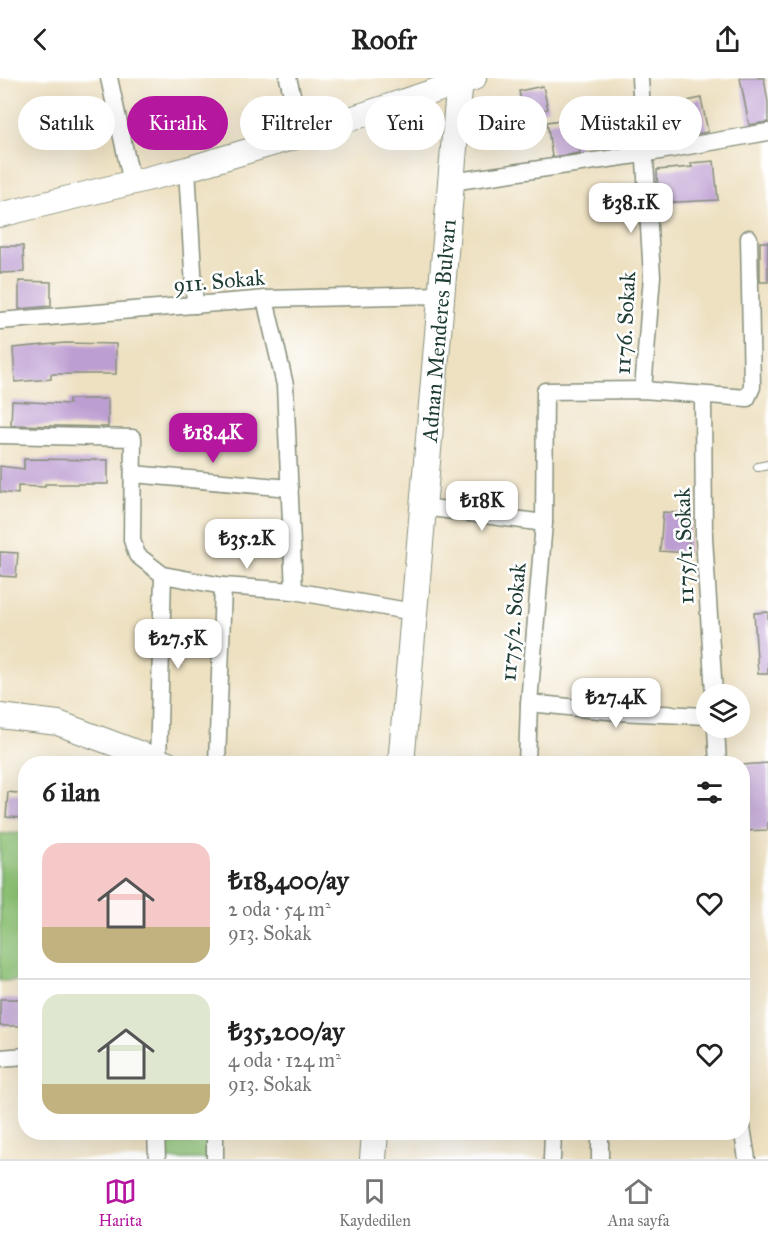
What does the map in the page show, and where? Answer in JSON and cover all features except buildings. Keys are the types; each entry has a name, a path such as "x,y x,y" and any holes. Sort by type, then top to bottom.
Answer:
{"main road":[{"name":"Adnan Menderes Bulvarı","path":"402,756 451,182 464,80"},
{"path":"373,1159 374,1140"}],"street":[{"path":"109,78 132,183"},
{"path":"288,78 292,96"},
{"name":"1176. Sokak","path":"640,78 652,276 643,390"},
{"path":"353,118 464,80"},
{"path":"451,182 643,154 768,132"},
{"path":"0,216 187,169 251,150"},
{"path":"187,169 195,305"},
{"name":"1175/2. Sokak","path":"527,756 529,703 544,523 546,391 643,390 747,398 752,387 749,238"},
{"name":"911. Sokak","path":"0,321 265,299 441,295"},
{"path":"265,299 285,385 294,591"},
{"name":"1175/1. Sokak","path":"703,395 704,538 713,684"},
{"path":"0,435 133,438 132,540 137,555 163,575 223,586 294,591 413,612"},
{"path":"133,474 290,488"},
{"path":"424,507 544,523"},
{"path":"162,756 163,575"},
{"path":"217,756 223,586"},
{"path":"529,703 618,712 696,716"},
{"path":"0,716 58,723 146,756"},
{"path":"717,738 718,756"},
{"path":"0,1058 18,1057"},
{"path":"156,1140 157,1159"},
{"path":"215,1140 215,1159"},
{"path":"552,1140 552,1159"},
{"path":"600,1140 600,1159"},
{"path":"744,1140 747,1159"}],"lane":[{"path":"758,467 768,465"}],"green space":[{"path":"18,833 18,980 0,981 0,834"},
{"path":"162,1140 210,1140 211,1159 163,1159"}]}
